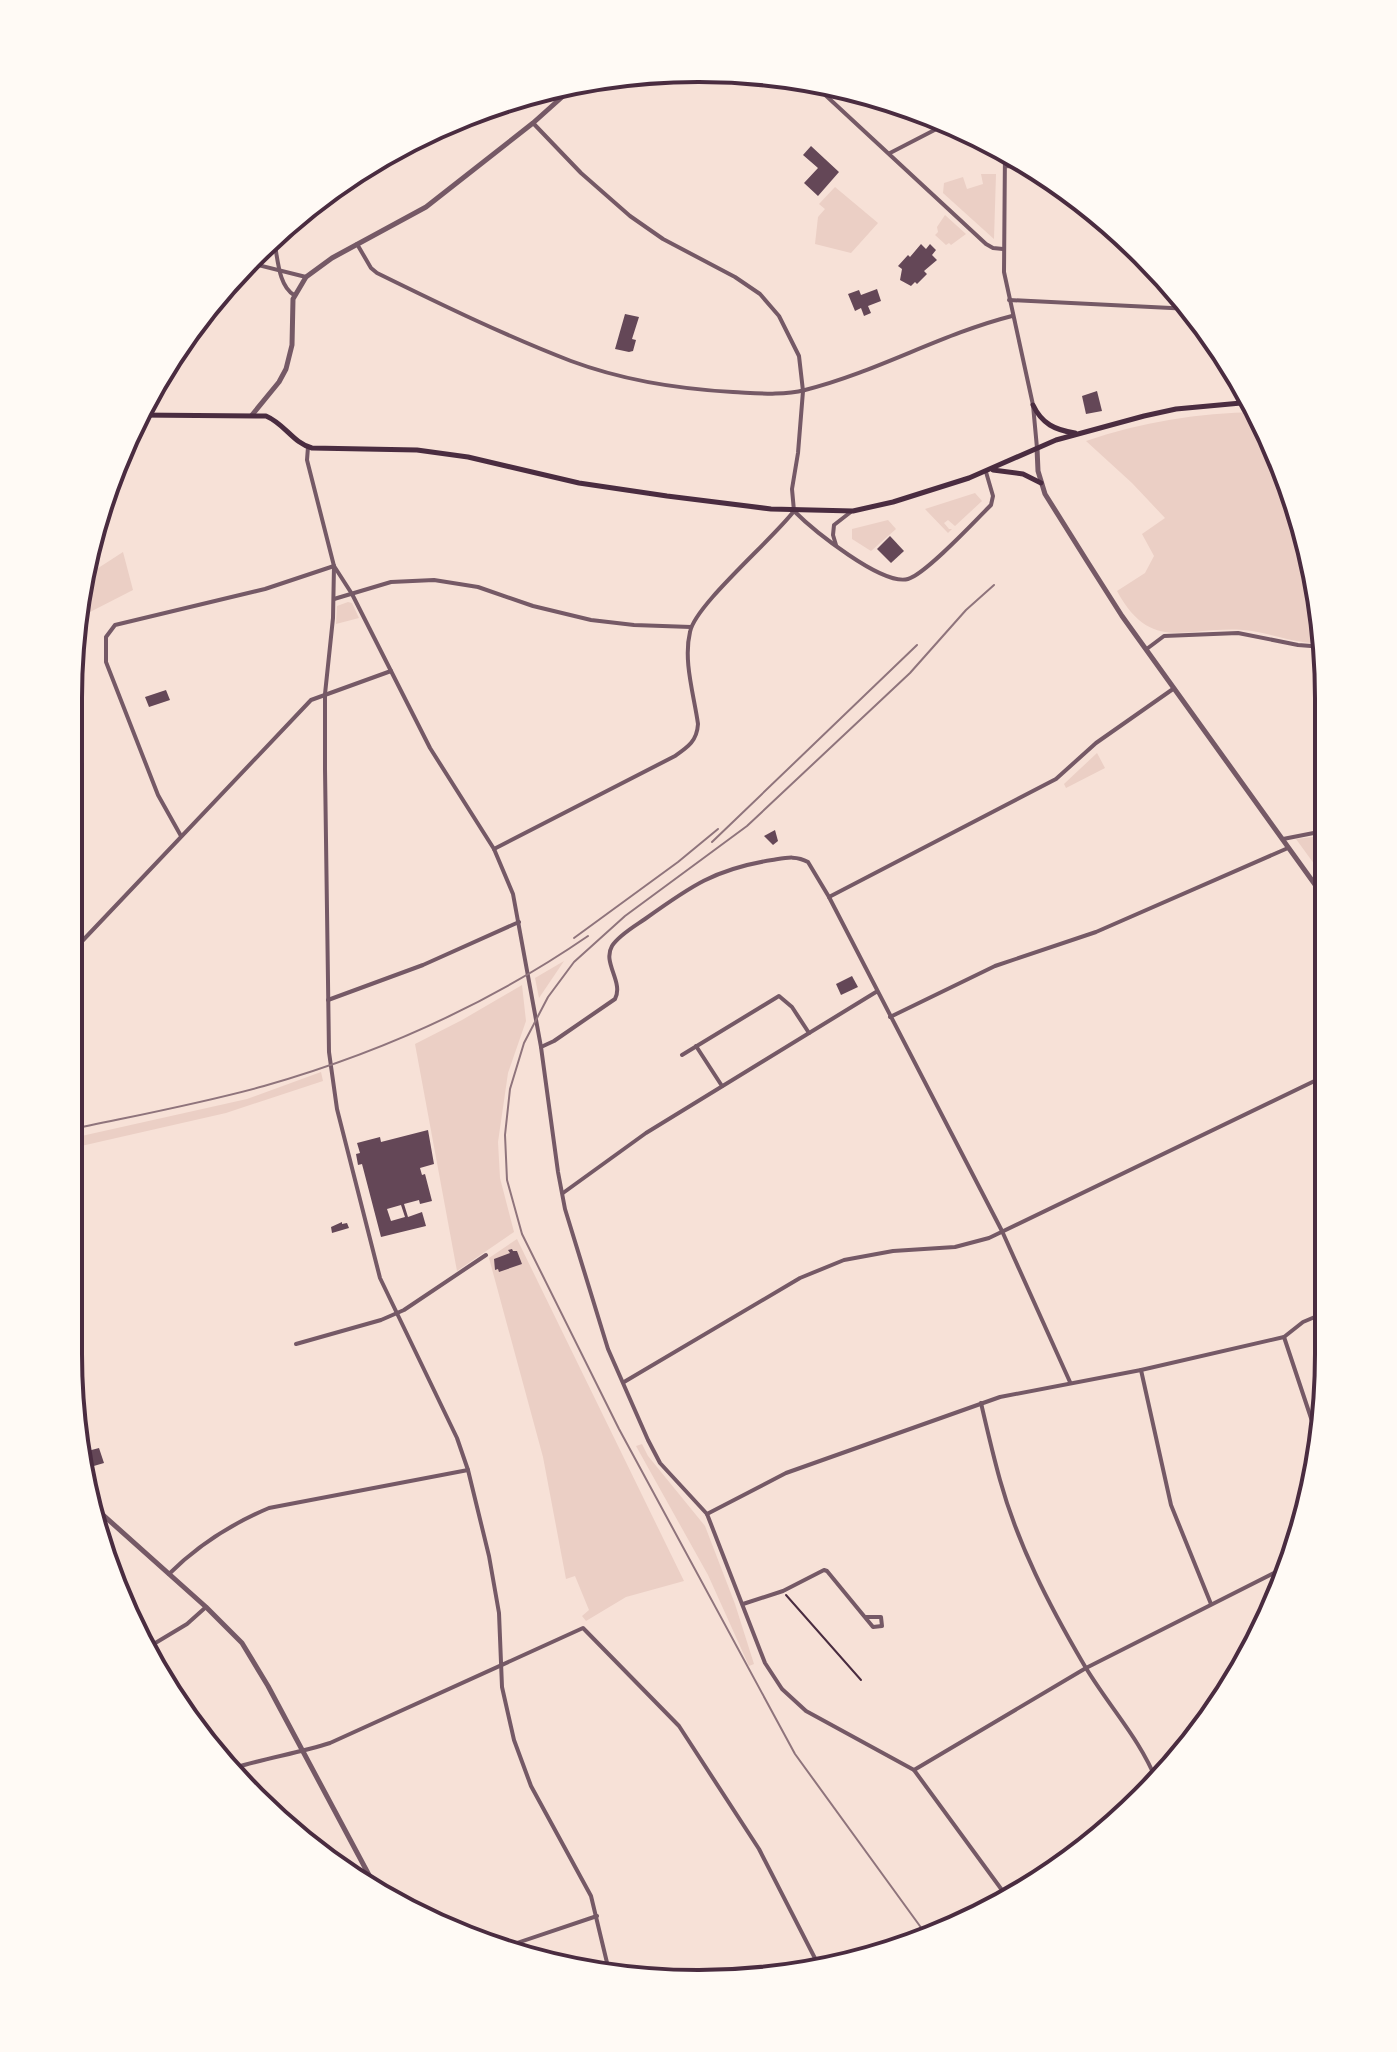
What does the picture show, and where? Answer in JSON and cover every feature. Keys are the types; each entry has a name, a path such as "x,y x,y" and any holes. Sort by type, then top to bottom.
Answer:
{"main road":[{"path":"152,415 252,415 276,421 308,447 400,449 449,454 579,483 794,511 853,511 893,502 989,471 1037,448 1080,433 1176,409 1239,403"},
{"path":"1033,405 1051,427 1080,433"},
{"path":"989,471 1023,474 1041,483"}],"street":[{"path":"827,96 986,244 1003,249"},
{"path":"252,415 286,369 292,345 294,295 306,277 321,264 426,207 561,98"},
{"path":"533,123 581,173 630,216 663,239 735,277 760,294 779,316 799,356 803,391 792,489 794,511 816,532 892,579 908,579 926,568 991,505 993,496 989,471"},
{"path":"890,153 935,130"},
{"path":"1009,166 1005,166 1003,249 1012,316 1033,405 1041,483 1059,518 1122,616 1148,648 1315,885"},
{"path":"357,244 366,262 377,273 572,361 622,376 673,386 768,394 803,391 1012,316"},
{"path":"276,250 285,289 294,295"},
{"path":"260,266 306,277"},
{"path":"1009,300 1176,308"},
{"path":"308,447 307,460 334,566 325,694 328,1000 329,1052 342,1135 380,1278 457,1438 468,1470 489,1556 499,1613 500,1667 507,1712 521,1762 591,1896 607,1963"},
{"path":"494,849 675,756 692,743 698,724 688,653 691,627 700,610 794,511"},
{"path":"837,547 834,525 853,511"},
{"path":"334,566 352,594 430,748 494,849 513,894 541,1047 565,1209 608,1349 648,1440 660,1463 707,1514 772,1676 806,1711 914,1770 1002,1890"},
{"path":"181,836 158,795 106,662 106,637 115,625 265,589 334,566"},
{"path":"334,599 391,582 434,580 478,587 533,606 591,620 691,627"},
{"path":"1148,648 1164,636 1238,633 1313,646"},
{"path":"82,941 311,700 391,671"},
{"path":"829,897 1056,779 1096,743 1175,687"},
{"path":"1283,839 1315,833"},
{"path":"890,1017 995,966 1096,932 1288,848"},
{"path":"541,1047 615,999 618,989 610,959 612,946 629,930 698,881 740,865 799,857 811,865 829,897 1002,1231 1070,1382"},
{"path":"328,1000 423,965 519,922"},
{"path":"563,1193 646,1133 876,992"},
{"path":"682,1055 779,996 792,1007 809,1033"},
{"path":"696,1046 722,1086"},
{"path":"624,1382 800,1278 844,1260 893,1251 974,1243 1315,1081"},
{"path":"296,1344 396,1314 486,1255"},
{"path":"707,1514 786,1473 981,1403 1284,1337 1315,1317"},
{"path":"1284,1337 1311,1419"},
{"path":"1141,1370 1171,1505 1211,1604"},
{"path":"981,1403 1001,1482 1050,1605 1151,1771"},
{"path":"169,1574 214,1536 269,1508 468,1470"},
{"path":"104,1516 242,1643 368,1874"},
{"path":"743,1604 783,1591 824,1570 865,1617"},
{"path":"914,1770 1086,1668 1274,1573"},
{"path":"155,1643 187,1624 206,1607"},
{"path":"241,1766 284,1753 303,1752 583,1628 692,1743 766,1860 815,1959"},
{"path":"518,1943 597,1916"}],"path":[{"path":"783,1591 861,1680"}],"shaded area":[{"path":"981,174 996,174 994,239 943,193 944,183 963,177 967,189 983,184"},
{"path":"835,187 878,223 851,253 815,244 818,217 825,209 819,204"},
{"path":"945,215 966,234 951,245 946,245 935,235"},
{"path":"1244,413 1268,463 1294,539 1312,642 1243,630 1171,633 1157,630 1130,611 1117,591 1145,573 1154,556 1142,534 1165,518 1086,441 1170,420"},
{"path":"975,493 982,501 955,526 948,520 944,523 952,529 948,533 925,509"},
{"path":"888,520 896,529 871,551 852,539 852,529"},
{"path":"123,552 133,590 90,612 88,611 96,569"},
{"path":"352,603 359,618 336,624 337,606"},
{"path":"1097,753 1105,768 1066,788 1064,784"},
{"path":"1315,837 1315,865 1296,839"},
{"path":"564,961 539,998 535,978"},
{"path":"522,985 526,1021 508,1073 498,1142 500,1178 514,1232 457,1271 415,1044"},
{"path":"321,1072 323,1081 226,1113 82,1146 82,1136 247,1099"},
{"path":"517,1239 684,1581 626,1597 586,1621 582,1616 589,1610 575,1576 566,1579 543,1457 489,1258"},
{"path":"642,1444 648,1456 705,1526 754,1664 749,1666 708,1575 636,1446"}],"building":[{"path":"811,146 839,172 818,196 804,183 818,168 803,155"},
{"path":"921,244 926,249 930,244 936,250 932,255 937,260 924,271 927,274 917,284 915,282 911,286 900,280 902,269 898,266"},
{"path":"877,289 881,301 868,306 871,313 864,316 861,308 855,311 848,294 859,290 861,295"},
{"path":"625,314 639,317 632,339 636,340 633,351 629,352 615,349"},
{"path":"1097,391 1102,411 1086,414 1082,396"},
{"path":"890,536 904,551 891,563 877,549"},
{"path":"166,690 170,700 149,707 145,697"},
{"path":"775,830 778,841 773,845 764,836"},
{"path":"852,976 858,987 841,995 836,984"},
{"path":"428,1130 434,1164 420,1168 422,1175 425,1174 432,1201 404,1204 408,1217 422,1212 426,1226 381,1237 362,1164 358,1165 356,1154 360,1153 357,1143 380,1137 381,1142","holes":["401,1205 405,1217 391,1221 387,1209"]},
{"path":"347,1223 349,1228 332,1233 331,1227"},
{"path":"508,1250 517,1251 522,1264 499,1272 495,1270 494,1259 510,1253"},
{"path":"99,1448 104,1463 93,1466 90,1450"}],"tram line":[{"path":"921,1928 795,1754 619,1429 522,1234 507,1180 505,1135 510,1089 524,1043 548,997 574,962 625,916 747,826 910,673 966,610 994,585"},
{"path":"712,842 917,645"},
{"path":"574,938 718,829"},
{"path":"82,1127 240,1092 350,1058 473,1005 588,936"}]}
